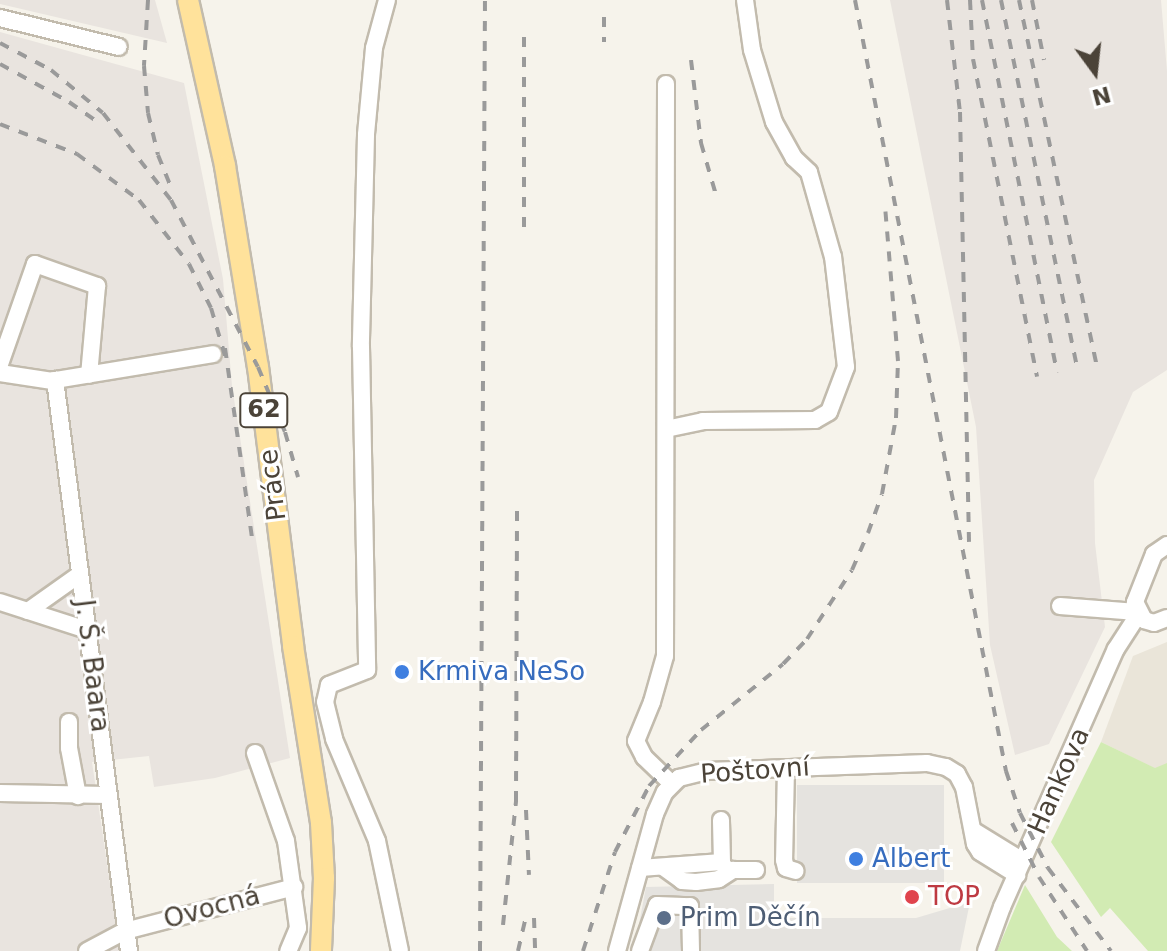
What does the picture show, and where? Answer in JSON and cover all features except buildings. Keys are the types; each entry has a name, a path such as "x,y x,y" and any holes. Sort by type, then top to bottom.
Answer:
{"main road":[{"name":"Práce","path":"188,0 245,272 291,631 321,823 324,878"},
{"path":"321,823 334,860 334,951"},
{"path":"307,951 314,899 324,878"},
{"name":"62","path":"321,951 324,878"}],"street":[{"path":"387,0 374,48 366,135 361,347 367,670 329,685 325,693 327,715 377,841 400,951"},
{"path":"666,429 703,421 815,420 829,412 846,367 833,257 809,172 794,158 774,122 752,50 745,0"},
{"path":"0,18 119,47"},
{"path":"666,84 665,656 652,702 636,741 644,757 672,784"},
{"path":"0,364 35,264 97,286 89,375"},
{"path":"0,373 53,380 213,354"},
{"name":"J. Š. Baara","path":"53,380 129,951"},
{"path":"1138,614 1135,598 1152,557 1167,545"},
{"path":"28,611 80,574"},
{"path":"0,602 87,630"},
{"path":"1060,606 1138,614 1150,623 1166,622"},
{"name":"Hankova","path":"986,951 1116,649 1138,614"},
{"path":"69,722 69,748 78,796"},
{"path":"255,753 286,841 294,887 298,928 288,951"},
{"name":"Poštovní","path":"617,951 655,814 672,784 707,771 927,763 946,767 957,774 964,787 980,852 1020,868"},
{"path":"786,768 784,860 786,868 796,871"},
{"path":"0,793 108,795"},
{"path":"721,820 728,866"},
{"path":"640,868 728,866 756,870"},
{"name":"Ovocná","path":"87,951 125,931 294,887"},
{"path":"640,951 657,905 690,906 691,951"}],"shaded area":[{"path":"0,0 155,0 167,43 0,4"},
{"path":"890,0 1161,0 1167,71 1167,370 1133,392 1094,480 1095,543 1105,627 1049,744 1015,755 990,645 976,427"},
{"path":"0,32 184,83 223,279 232,386 290,758 215,778 154,787 149,756 92,762 120,951 0,951"},
{"path":"1167,642 1167,765 1158,770 1101,742 1133,656"},
{"path":"797,785 944,785 944,883 797,883"},
{"path":"774,884 774,918 916,918 970,902 960,951 634,951 646,887"}],"green space":[{"path":"1101,742 1155,768 1167,763 1167,951 1148,951 1110,908 1101,917 1051,842"},
{"path":"1025,885 1057,937 1072,951 997,951"}],"railway":[{"path":"148,0 144,66 148,113 158,155 171,188"},
{"path":"480,951 485,0"},
{"path":"855,0 1006,771 1020,813 1048,868 1111,951"},
{"path":"947,0 960,112 969,542"},
{"path":"970,0 973,59 1037,377"},
{"path":"982,0 1057,373"},
{"path":"1001,0 1077,368"},
{"path":"1019,0 1096,363"},
{"path":"1032,0 1044,60"},
{"path":"604,17 604,42"},
{"path":"524,37 524,227"},
{"path":"0,43 51,70 103,113 171,200 258,367 285,432 298,477"},
{"path":"691,60 701,143 716,195"},
{"path":"0,64 69,102 99,123"},
{"path":"0,124 77,154 139,200 189,264 211,308 226,359"},
{"path":"583,951 615,852 649,786 701,730 783,664 807,639 852,570 868,533 882,494 896,418 898,361 885,206"},
{"path":"225,348 253,545"},
{"path":"503,925 516,801 517,502"},
{"path":"526,810 529,875"},
{"path":"1012,823 1039,877 1087,951"},
{"path":"518,951 526,917"},
{"path":"534,918 535,951"}],"place":[{"name":"Krmiva NeSo","path":"402,672"},
{"name":"Albert","path":"856,859"},
{"name":"TOP","path":"912,897"},
{"name":"Prim Děčín","path":"664,918"}]}
